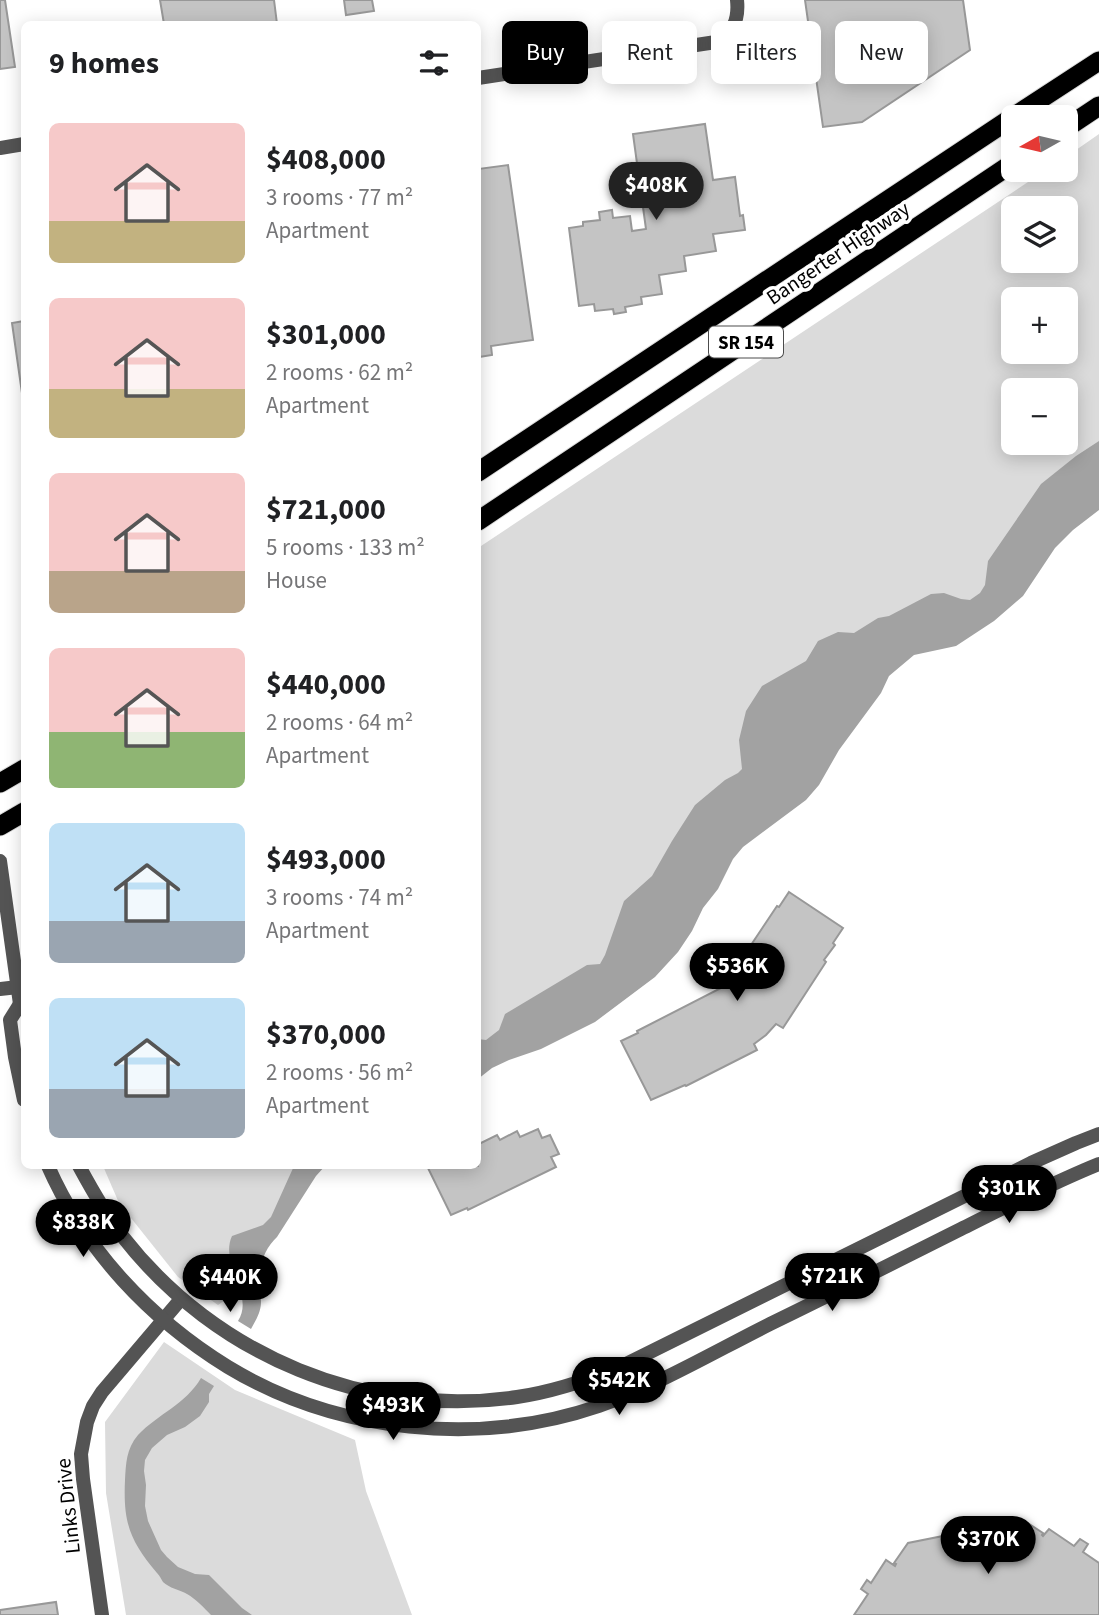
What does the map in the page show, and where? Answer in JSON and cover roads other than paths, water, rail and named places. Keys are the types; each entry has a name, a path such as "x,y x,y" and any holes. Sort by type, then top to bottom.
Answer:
{"highway":[{"name":"Bangerter Highway","path":"1031,105 1099,61"},
{"path":"1078,120 1099,106"},
{"name":"Bangerter Highway","path":"481,470 1001,125"},
{"name":"Bangerter Highway","path":"481,519 1001,171"},
{"path":"0,783 21,771"},
{"path":"0,826 21,814"}],"street":[{"path":"481,78 709,44 723,39 734,27 737,0"},
{"path":"0,148 21,144"},
{"path":"0,861 21,1002"},
{"path":"0,989 18,987"},
{"path":"21,1008 10,1020 21,1086"},
{"path":"81,1169 122,1236 158,1278 219,1328 282,1364 326,1381 410,1399 457,1401 516,1397 564,1387 618,1368 1031,1163 1099,1134"},
{"path":"50,1169 103,1258 141,1300 162,1320 206,1353 240,1374 290,1398 358,1419 418,1427 475,1429 543,1421 622,1397 1025,1197 1099,1164"},
{"name":"Links Drive","path":"102,1615 82,1467 83,1438 87,1422 102,1392 181,1298"}]}
